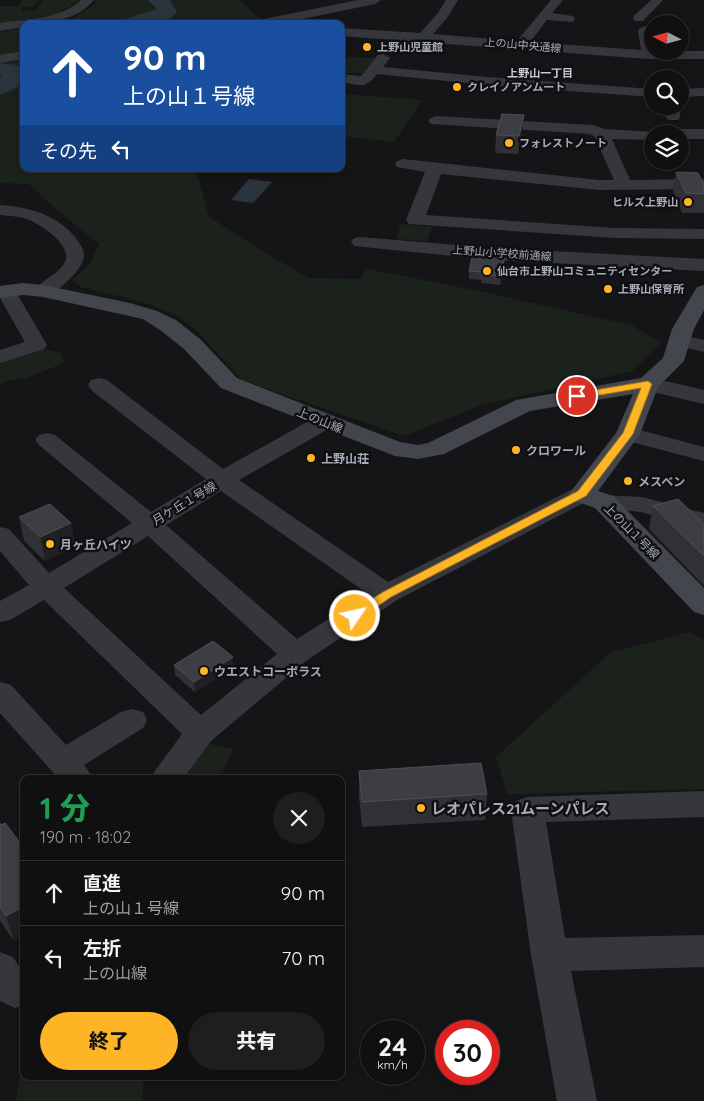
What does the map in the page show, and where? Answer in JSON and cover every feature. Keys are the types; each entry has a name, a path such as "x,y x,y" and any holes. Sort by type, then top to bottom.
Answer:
{"street":[{"path":"36,20 66,14 78,9 88,0"},
{"path":"278,20 375,0"},
{"path":"423,37 443,15 452,0"},
{"path":"520,45 557,0"},
{"path":"637,4 656,3"},
{"path":"639,18 656,3"},
{"path":"543,16 569,19"},
{"path":"0,27 20,23"},
{"name":"上の山中央通線","path":"345,32 468,40 644,56"},
{"path":"345,78 366,81 376,70 397,36"},
{"path":"600,38 602,66"},
{"path":"461,54 468,40"},
{"path":"529,60 536,46"},
{"path":"689,46 699,55"},
{"path":"0,59 20,56"},
{"path":"376,70 486,81 644,92"},
{"path":"689,93 704,92"},
{"path":"436,120 593,130 602,134 644,135"},
{"path":"602,134 624,185"},
{"path":"689,134 704,134"},
{"path":"609,152 626,152"},
{"path":"403,164 533,179 624,185 704,184"},
{"path":"435,168 415,220 615,233 704,234"},
{"path":"0,210 20,212 51,224 70,241 75,251 75,260 70,267 43,291"},
{"name":"上野山小学校前通線","path":"360,242 493,254 704,265"},
{"name":"上の山線","path":"3,292 43,291 150,315 168,325 192,344 229,383 396,450 418,452 435,449 524,405 648,384"},
{"path":"0,357 37,345 3,292"},
{"path":"593,498 628,434 648,384 673,361 684,329 702,297"},
{"path":"681,341 704,346"},
{"path":"648,384 704,397"},
{"path":"99,385 222,480 324,422"},
{"path":"628,434 704,454"},
{"path":"47,440 149,524 296,654"},
{"name":"月ケ丘１号線","path":"0,613 222,480 387,594"},
{"path":"167,775 200,733 296,654 387,594 593,498 642,505 704,521"},
{"name":"上の山１号線","path":"593,498 704,605"},
{"path":"0,535 46,587 200,733"},
{"path":"0,693 71,770 132,720"},
{"path":"577,1101 549,955 528,810 704,804"},
{"path":"549,955 704,951"},
{"path":"0,969 15,991 20,985"}],"shaded area":[{"path":"22,0 37,0 33,7 23,7 21,11 36,10 43,0 80,0 56,14 0,24 0,6 18,6"},
{"path":"95,0 239,0 262,20 63,20 73,18 95,4"},
{"path":"20,29 20,54 0,56 0,32"},
{"path":"345,57 375,58 371,69 362,73 345,73"},
{"path":"20,60 20,172 197,172 209,217 309,278 360,279 367,269 474,290 631,325 661,343 632,371 482,405 404,436 242,380 198,332 178,316 143,302 81,287 72,280 90,264 99,244 57,210 29,184 0,183 0,63"},
{"path":"345,94 422,100 394,142 345,136"},
{"path":"249,179 272,182 253,203 231,200"},
{"path":"401,224 432,227 427,241 396,239"},
{"path":"41,348 61,353 64,363 27,378 9,380 0,385 0,362"},
{"path":"690,632 704,640 704,789 507,794 496,757 611,652"},
{"path":"208,744 233,749 222,775 187,775"},
{"path":"20,1074 20,1080 144,1080 142,1101 16,1101"}],"building":[{"path":"502,114 524,115 519,136 496,135"},
{"path":"676,172 698,173 704,185 704,194 686,193"},
{"path":"473,253 505,255 501,276 482,275 483,272 469,271"},
{"path":"678,499 704,524 704,556 653,506"},
{"path":"50,504 71,523 40,537 19,517"},
{"path":"213,641 233,657 194,682 174,665"},
{"path":"481,763 487,794 362,802 359,771"},
{"path":"0,823 1,825 5,823 20,843 20,908 6,916 0,907"}],"waterway":[{"path":"146,20 167,12 165,5 157,0"},
{"path":"0,69 10,70 13,77 10,82 0,88"}],"place":[{"name":"上野山児童館","path":"367,47"},
{"name":"クレイノアンムート","path":"457,87"},
{"name":"フォレストノート","path":"509,143"},
{"name":"ヒルズ上野山","path":"688,202"},
{"name":"仙台市上野山コミュニティセンター","path":"487,271"},
{"name":"上野山保育所","path":"608,289"},
{"name":"クロワール","path":"516,450"},
{"name":"上野山荘","path":"311,458"},
{"name":"メスベン","path":"628,481"},
{"name":"月ヶ丘ハイツ","path":"50,544"},
{"name":"ウエストコーポラス","path":"204,671"},
{"name":"レオパレス21ムーンパレス","path":"421,808"}],"district":[{"name":"上野山一丁目","path":"540,73"}],"route":[{"path":"355,616 387,594 582,494 628,434 648,384 577,396"}]}
